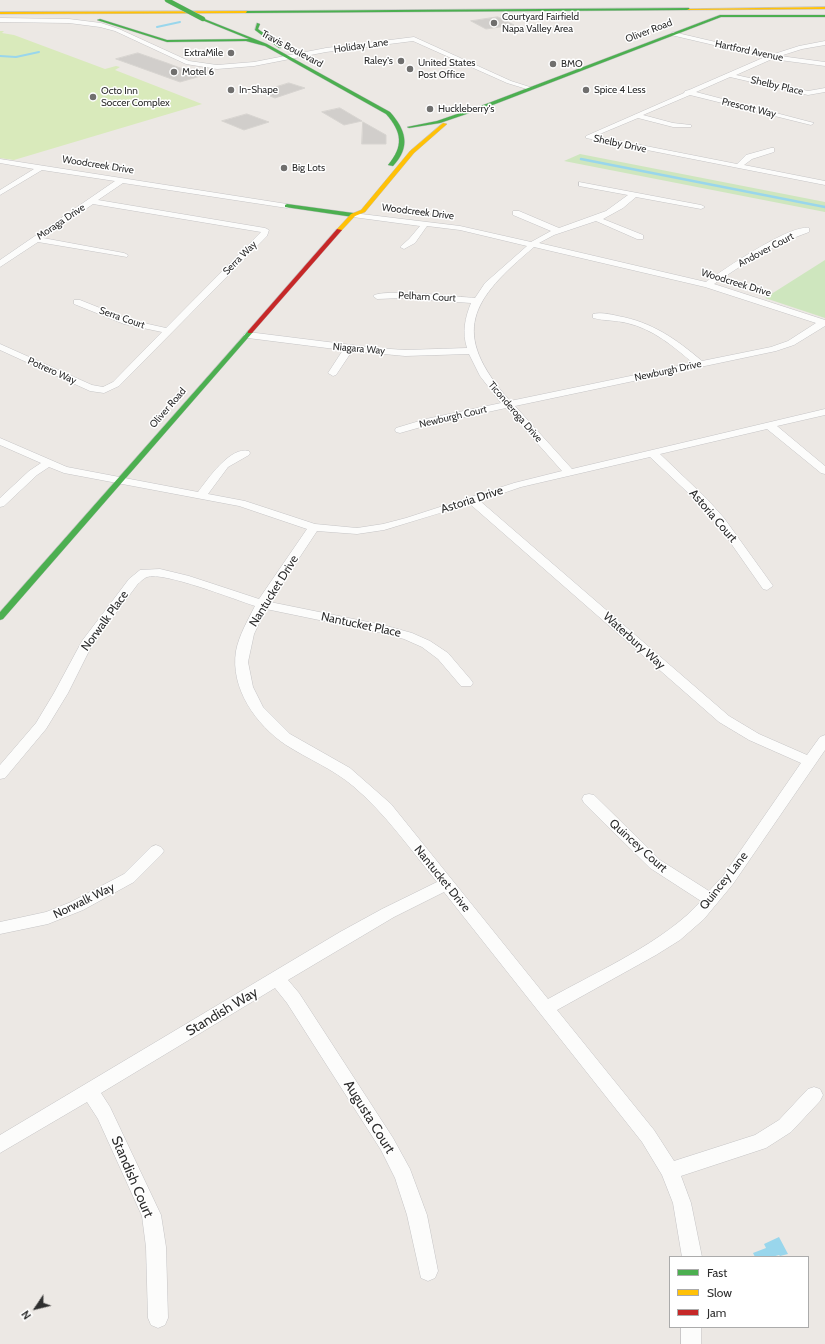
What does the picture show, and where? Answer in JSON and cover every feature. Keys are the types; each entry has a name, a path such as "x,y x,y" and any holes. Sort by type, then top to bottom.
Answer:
{"main road":[{"name":"Travis Boulevard","path":"167,0 203,19 280,48 292,57 380,107 408,132"},
{"name":"Travis Boulevard","path":"181,0 242,34 292,57 402,113 408,132"},
{"path":"544,4 714,0"},
{"path":"335,2 498,4"},
{"path":"101,3 205,3"},
{"path":"0,8 825,3"},
{"path":"0,13 825,8"},
{"path":"520,10 695,13 726,15"},
{"path":"280,48 256,29 258,24 268,19 291,16 397,14 422,11"},
{"path":"203,19 213,29 205,35 176,39 156,36 147,30 153,23 186,16 299,14 315,12"},
{"path":"695,13 708,19 704,22"},
{"name":"Oliver Road","path":"353,215 353,210 391,165 396,162 402,152 403,138 408,132 445,121 704,22 726,15 825,16"},
{"path":"0,16 87,19 116,23 156,39 178,42 246,40 260,43"},
{"path":"220,40 242,34"},
{"name":"Oliver Road","path":"402,113 420,120 445,121"},
{"name":"Oliver Road","path":"0,616 353,215 363,211 412,152 445,121"},
{"path":"408,132 412,152"},
{"name":"Woodcreek Drive","path":"287,206 353,215"}],"street":[{"name":"Holiday Lane","path":"0,20 69,22 101,25 117,30 188,62 209,66 241,66 414,39 509,82 530,88"},
{"name":"Hartford Avenue","path":"673,34 771,57 825,64"},
{"name":"Shelby Drive","path":"825,43 771,57 687,92 588,137 825,183"},
{"name":"Shelby Place","path":"729,75 804,93 816,93 825,90"},
{"name":"Prescott Way","path":"687,92 811,123"},
{"path":"635,116 673,125 689,126"},
{"path":"738,167 749,157 771,150"},
{"name":"Woodcreek Drive","path":"0,162 287,206"},
{"path":"0,193 40,168"},
{"name":"Moraga Drive","path":"0,264 122,180"},
{"path":"582,184 701,207"},
{"name":"Ticonderoga Drive","path":"569,472 489,385 477,366 471,351 468,333 470,321 477,301 491,280 534,244 542,238 618,208 634,194"},
{"name":"Serra Way","path":"91,201 265,230 264,234 116,384 104,390"},
{"path":"516,213 559,231"},
{"name":"Woodcreek Drive","path":"353,215 460,228 534,244 708,285 824,323"},
{"path":"595,218 640,237"},
{"path":"404,247 412,241 426,224"},
{"name":"Andover Court","path":"708,285 724,273 792,235 806,230"},
{"path":"36,239 124,255"},
{"name":"Pelham Court","path":"377,296 402,295 477,301"},
{"name":"Serra Court","path":"77,302 128,322 168,332"},
{"path":"596,316 620,318 646,326 674,342 700,364"},
{"name":"Newburgh Drive","path":"507,405 773,349 791,343 824,323"},
{"name":"Niagara Way","path":"248,335 348,349 405,353 471,351"},
{"name":"Potrero Way","path":"0,348 90,388 104,390"},
{"path":"333,373 348,349"},
{"name":"Newburgh Court","path":"400,430 426,422 507,405"},
{"name":"Astoria Drive","path":"0,441 47,464 64,470 241,503 314,527 357,530 384,527 518,485 569,472 825,412"},
{"path":"770,426 825,472"},
{"path":"200,495 224,466 245,453"},
{"name":"Astoria Court","path":"652,453 703,501 720,520 767,586"},
{"path":"0,504 33,473 47,464"},
{"name":"Waterbury Way","path":"472,500 724,719 754,737 809,761"},
{"name":"Nantucket Drive","path":"314,527 252,624 243,650 243,672 248,694 267,721 284,736 307,752 338,768 364,787 386,808 648,1136 670,1171 682,1203 692,1256"},
{"name":"Norwalk Place","path":"0,774 41,726 61,693 86,644 133,582 144,573 160,573 182,578 264,605"},
{"name":"Nantucket Place","path":"264,605 383,629 408,636 426,644 443,656 466,682"},
{"name":"Quincey Lane","path":"546,1008 650,950 674,935 698,915 728,880 825,740"},
{"name":"Quincey Court","path":"588,799 655,864 712,900"},
{"name":"Norwalk Way","path":"0,928 48,918 77,906 129,878 156,851"},
{"name":"Standish Way","path":"0,1145 388,913 447,884"},
{"name":"Augusta Court","path":"277,979 292,998 387,1144 403,1175 417,1215 428,1271"},
{"name":"Standish Court","path":"90,1091 104,1113 151,1215 156,1247 158,1318"},
{"path":"670,1171 760,1142 785,1126 814,1095"},
{"path":"691,1328 691,1344"}],"green space":[{"name":"Octo Inn Soccer Complex","path":"0,31 4,31 2,33 14,35 105,69 116,66 120,67 115,70 202,104 14,160 0,158"},
{"path":"580,154 825,202 825,212 564,161"},
{"path":"825,260 825,318 765,298"}],"water":[{"path":"779,1237 788,1254 780,1256 754,1256 753,1253 766,1248 764,1244"}],"building":[{"name":"Courtyard Fairfield Napa Valley Area","path":"498,17 514,25 486,29 471,21"},
{"path":"138,53 201,76 180,82 116,59"},
{"path":"289,83 305,88 275,98 260,92"},
{"path":"340,108 362,121 344,125 322,112"},
{"path":"247,114 269,122 244,130 222,121"},
{"path":"363,122 386,135 386,144 362,144"}],"waterway":[{"path":"157,27 180,22"},
{"path":"0,56 16,57 39,52"},
{"path":"581,159 825,207"}],"traffic: fast":[{"path":"167,0 203,19"},
{"path":"246,12 689,9"},
{"path":"409,127 438,122 488,105 721,16 825,16"},
{"path":"203,19 266,45 388,113 397,125 402,139 400,153 391,165"},
{"path":"99,20 167,41 246,40 260,43"},
{"path":"258,24 256,29 280,47"},
{"path":"287,206 353,215"},
{"path":"0,617 250,332"}],"traffic: slow":[{"path":"689,9 825,8"},
{"path":"0,13 246,12"},
{"path":"339,230 353,215 363,211 412,152 445,124"}],"traffic: jam":[{"path":"250,332 339,230"}],"place":[{"name":"Courtyard Fairfield Napa Valley Area","path":"494,23"},
{"name":"ExtraMile","path":"231,53"},
{"name":"Raley's","path":"401,61"},
{"name":"BMO","path":"553,64"},
{"name":"United States Post Office","path":"410,69"},
{"name":"Motel 6","path":"174,72"},
{"name":"In-Shape","path":"231,90"},
{"name":"Spice 4 Less","path":"586,90"},
{"name":"Octo Inn Soccer Complex","path":"93,97"},
{"name":"Huckleberry's","path":"430,109"},
{"name":"Big Lots","path":"284,168"}]}
